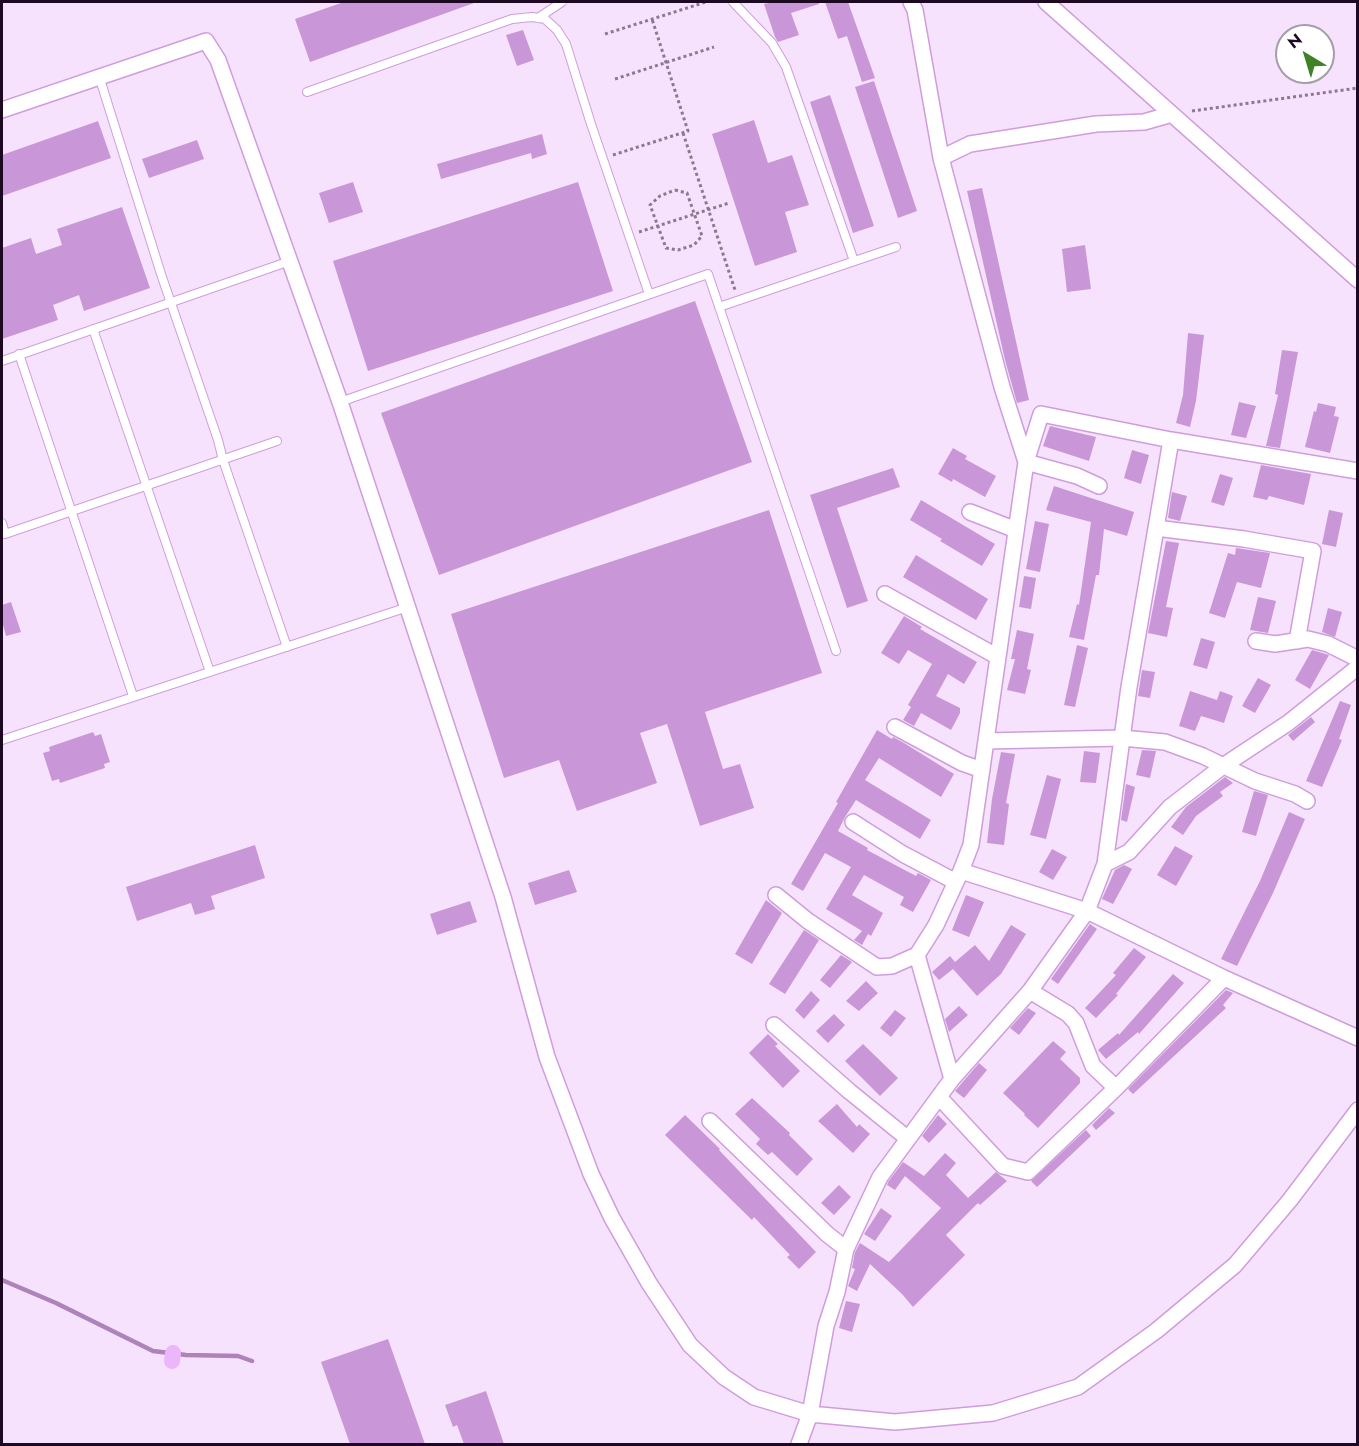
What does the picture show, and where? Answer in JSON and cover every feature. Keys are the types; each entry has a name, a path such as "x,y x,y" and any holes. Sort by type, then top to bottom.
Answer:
{"street":[{"path":"911,2 915,10 941,158 999,376 1026,462"},
{"path":"1046,2 1358,280"},
{"path":"2,110 206,41 218,60 340,402 503,897 547,1057 591,1174 612,1218 649,1283 690,1345 724,1377 754,1397 810,1414 895,1422 993,1413 1078,1387 1156,1331 1235,1265 1290,1200 1358,1110"},
{"path":"941,158 970,144 1096,124 1144,122 1172,114"},
{"path":"776,895 808,921 877,967 892,966 916,955 936,925 971,845 1026,462 1041,414 1171,440 1358,471"},
{"path":"799,1444 810,1414 826,1326 837,1292 846,1250 880,1177 952,1079 1030,991 1087,911 1105,864 1128,687 1171,440"},
{"path":"1026,462 1077,476 1099,486"},
{"path":"970,512 1016,530"},
{"path":"1156,528 1244,539 1313,551 1297,641"},
{"path":"885,594 998,657"},
{"path":"1256,641 1275,644 1308,639 1328,644 1358,659"},
{"path":"1105,864 1129,852 1170,807 1222,766 1288,723 1358,667"},
{"path":"895,727 962,763 982,770"},
{"path":"986,741 1122,738 1165,742 1203,756 1255,781 1295,794 1307,801"},
{"path":"853,822 903,854 958,876 1087,911 1224,978 1358,1038"},
{"path":"916,955 952,1079"},
{"path":"940,1098 1003,1166 1028,1172 1116,1089 1224,978"},
{"path":"1030,991 1068,1014 1076,1023 1093,1066 1116,1089"},
{"path":"774,1025 907,1138"},
{"path":"710,1121 846,1250"}],"lane":[{"path":"538,18 562,2"},
{"path":"733,2 772,43 786,67 855,261"},
{"path":"307,92 512,20 544,19 557,30 566,44 649,294"},
{"path":"99,76 218,440 222,460 287,647"},
{"path":"719,307 896,247"},
{"path":"2,361 290,261"},
{"path":"340,402 708,274 836,651"},
{"path":"93,329 210,672"},
{"path":"19,354 133,696"},
{"path":"2,523 5,534 276,441"},
{"path":"2,740 408,607"}],"path":[{"path":"605,34 706,2"},
{"path":"603,159 688,131 652,19"},
{"path":"615,79 714,47"},
{"path":"1172,114 1358,88"},
{"path":"683,133 739,300"},
{"path":"675,190 687,193 702,236 694,245 678,250 666,248 658,226 650,205 660,196 675,190"},
{"path":"628,235 729,204"}],"building":[{"path":"344,2 474,3 310,62 295,19"},
{"path":"819,2 819,4 791,13 799,35 778,42 764,4"},
{"path":"825,2 848,2 875,78 862,82 847,36 838,39"},
{"path":"523,30 534,60 517,66 506,35"},
{"path":"874,81 917,211 898,218 855,87"},
{"path":"830,95 874,226 853,233 810,102"},
{"path":"754,120 768,163 792,155 809,205 785,212 797,252 755,266 712,134"},
{"path":"98,121 111,158 2,196 2,155"},
{"path":"542,134 547,154 532,159 531,153 441,179 437,164"},
{"path":"197,140 204,159 149,178 142,159"},
{"path":"353,182 363,212 329,223 319,193"},
{"path":"578,182 613,291 368,371 333,261"},
{"path":"982,188 1029,400 1017,403 1005,360 967,191"},
{"path":"122,207 150,288 84,311 79,295 53,305 58,320 2,339 2,248 31,238 36,254 62,245 57,229"},
{"path":"1085,245 1091,289 1067,292 1062,249"},
{"path":"695,301 752,462 439,575 381,413"},
{"path":"1188,333 1204,335 1196,401 1190,427 1176,423 1183,395"},
{"path":"1282,350 1298,352 1280,448 1266,446 1278,395 1275,394"},
{"path":"1239,402 1256,406 1246,438 1231,435"},
{"path":"1318,403 1336,407 1334,416 1339,417 1330,453 1305,447"},
{"path":"1050,426 1096,437 1089,461 1043,446"},
{"path":"953,448 967,456 965,459 996,476 985,497 953,479 952,482 938,474"},
{"path":"1132,450 1149,455 1141,484 1124,478"},
{"path":"1261,465 1311,474 1304,505 1269,496 1267,500 1253,497"},
{"path":"893,468 900,487 837,508 868,601 847,608 810,495"},
{"path":"1220,474 1233,478 1224,506 1211,502"},
{"path":"1054,486 1134,512 1127,536 1104,529 1099,575 1096,575 1084,640 1069,637 1077,604 1079,605 1091,522 1046,510"},
{"path":"1172,492 1187,496 1180,521 1168,518"},
{"path":"921,500 995,544 982,566 910,520"},
{"path":"769,510 822,673 705,712 723,769 740,764 754,808 700,826 667,724 640,733 657,783 577,811 559,760 504,778 451,614"},
{"path":"1329,510 1343,513 1336,547 1322,544"},
{"path":"1035,521 1049,524 1040,572 1026,569"},
{"path":"1166,541 1179,543 1166,607 1173,608 1167,637 1148,633"},
{"path":"1236,548 1270,553 1261,588 1237,582 1225,618 1209,613 1228,553 1235,555"},
{"path":"916,555 988,599 976,620 903,577"},
{"path":"1024,576 1036,578 1031,609 1019,607"},
{"path":"1258,597 1276,601 1268,633 1250,630"},
{"path":"11,602 21,632 6,636 2,621 2,605"},
{"path":"1328,608 1342,612 1335,637 1322,632"},
{"path":"904,616 922,627 920,629 977,662 964,684 948,674 936,696 960,708 960,713 951,730 921,713 914,726 903,720 911,707 908,705 932,664 908,650 899,664 881,653"},
{"path":"1017,630 1034,634 1027,669 1031,670 1025,694 1007,690 1015,659 1011,659"},
{"path":"1201,638 1215,642 1207,669 1193,665"},
{"path":"1077,645 1088,648 1075,707 1064,705"},
{"path":"1312,650 1329,655 1310,689 1295,680"},
{"path":"1142,670 1155,672 1150,698 1138,696"},
{"path":"1258,678 1271,685 1255,713 1242,706"},
{"path":"1190,691 1217,700 1220,691 1233,696 1224,723 1201,716 1195,731 1179,726"},
{"path":"1340,701 1351,705 1339,739 1342,740 1322,787 1306,781"},
{"path":"1311,717 1315,722 1293,741 1288,735"},
{"path":"877,730 904,743 954,774 941,797 879,758 865,780 931,820 920,839 856,800 845,817 838,831 868,848 867,850 916,876 918,873 931,880 913,912 900,905 904,897 864,875 852,895 883,913 871,936 868,934 862,945 854,940 862,931 826,909 851,867 825,853 803,891 791,884"},
{"path":"93,732 95,736 101,734 110,762 104,764 105,768 60,783 59,779 52,781 43,753 50,751 49,747"},
{"path":"1142,750 1156,751 1150,778 1136,775"},
{"path":"1084,751 1100,753 1096,783 1080,782"},
{"path":"1001,752 1015,754 1006,803 1009,804 1004,845 987,843"},
{"path":"1047,775 1061,779 1046,839 1030,835"},
{"path":"1225,777 1233,783 1220,792 1223,796 1196,816 1183,835 1171,827 1186,807"},
{"path":"1126,784 1135,787 1127,822 1121,820"},
{"path":"1254,791 1268,795 1256,836 1242,832"},
{"path":"1289,812 1305,819 1273,893 1237,966 1221,959 1260,881"},
{"path":"255,845 265,878 211,896 215,909 195,915 191,903 137,921 126,887"},
{"path":"1175,846 1193,856 1176,886 1157,875"},
{"path":"1052,849 1067,857 1053,880 1039,872"},
{"path":"1124,865 1132,869 1113,904 1102,899 1115,870"},
{"path":"569,870 577,892 535,905 528,883"},
{"path":"966,895 984,902 969,937 952,930"},
{"path":"766,900 782,913 752,964 735,954"},
{"path":"470,901 477,922 437,935 430,914"},
{"path":"1090,924 1097,929 1058,984 1051,979"},
{"path":"1011,925 1026,934 1001,974 977,996 953,969 939,980 932,972 950,956 955,962 975,945 989,961"},
{"path":"804,930 819,940 785,994 769,984"},
{"path":"1134,948 1146,957 1116,994 1118,995 1096,1018 1085,1008 1116,975 1113,973"},
{"path":"841,955 852,962 830,988 820,980"},
{"path":"1173,974 1184,983 1139,1034 1138,1032 1106,1059 1098,1050 1118,1033 1119,1035"},
{"path":"866,981 878,993 859,1011 846,1001"},
{"path":"1226,990 1233,993 1223,1005 1226,1008 1133,1094 1128,1089"},
{"path":"811,991 820,1000 804,1019 795,1010"},
{"path":"959,1006 968,1015 949,1032 945,1019"},
{"path":"1028,1008 1036,1013 1019,1035 1010,1028"},
{"path":"895,1010 906,1018 891,1037 880,1028"},
{"path":"834,1014 845,1025 828,1043 816,1031"},
{"path":"768,1034 778,1044 775,1046 800,1071 783,1088 749,1053"},
{"path":"1053,1041 1066,1052 1060,1059 1080,1078 1080,1083 1038,1128 1003,1093"},
{"path":"863,1044 898,1078 880,1096 845,1061"},
{"path":"979,1063 987,1070 964,1098 955,1091"},
{"path":"752,1098 790,1133 789,1135 813,1159 797,1176 772,1152 768,1155 756,1144 760,1139 735,1114"},
{"path":"837,1104 857,1127 859,1124 870,1134 853,1153 818,1121"},
{"path":"1109,1108 1115,1113 1096,1130 1092,1125"},
{"path":"685,1115 816,1252 799,1269 787,1257 790,1255 754,1217 752,1220 665,1135"},
{"path":"938,1115 947,1124 929,1143 922,1136"},
{"path":"1086,1130 1091,1136 1037,1187 1031,1181"},
{"path":"945,1153 956,1163 946,1175 968,1198 996,1172 1007,1181 980,1205 978,1203 946,1235 965,1255 913,1307 870,1264 857,1291 848,1286 855,1269 852,1268 855,1252 860,1243 889,1262 941,1208 905,1176 895,1190 887,1185 903,1162 924,1176"},
{"path":"839,1185 851,1197 834,1215 821,1203"},
{"path":"881,1208 892,1216 875,1241 864,1234"},
{"path":"846,1301 860,1304 852,1332 839,1328"},
{"path":"388,1339 425,1444 350,1444 321,1362"},
{"path":"486,1391 504,1444 464,1444 457,1425 453,1427 445,1405"}],"waterway":[{"path":"2,1280 56,1303 153,1351 186,1355 238,1356 252,1361"},
{"path":"172,1361 173,1353"}]}
